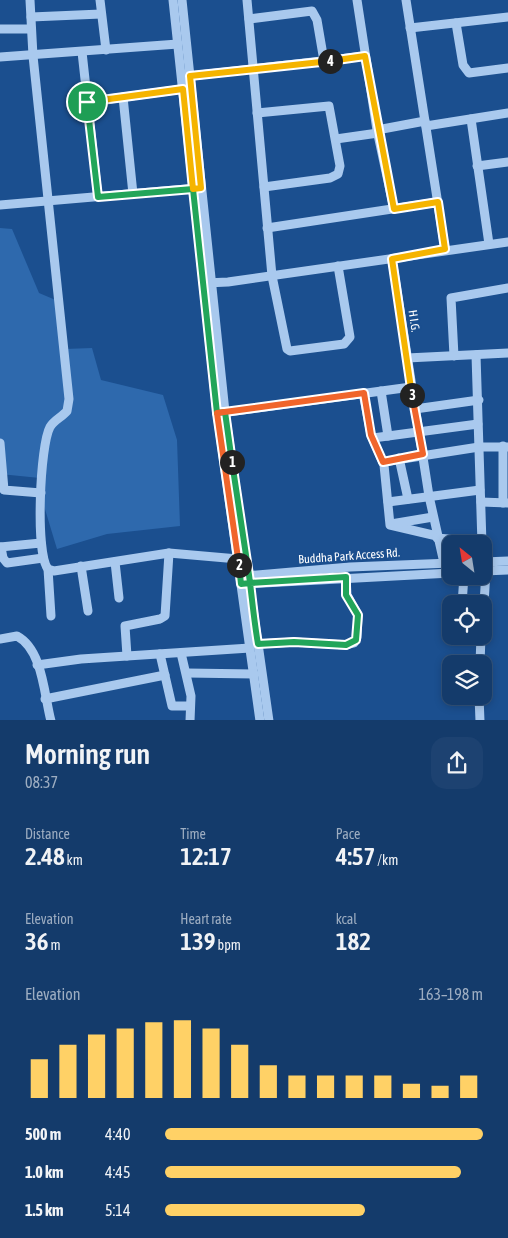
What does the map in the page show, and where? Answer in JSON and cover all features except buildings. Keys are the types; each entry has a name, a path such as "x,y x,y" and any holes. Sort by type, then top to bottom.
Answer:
{"street":[{"path":"30,0 33,56 69,406 64,415 51,425 49,431 41,493 41,543 43,558 48,569 51,616"},
{"path":"100,0 106,50"},
{"path":"173,0 197,188 238,559 245,580"},
{"path":"182,0 190,76 197,188"},
{"path":"247,0 272,276 287,349 344,344 350,338 338,266"},
{"path":"357,0 377,132 394,209"},
{"path":"406,0 445,249"},
{"path":"249,19 312,11 317,20 324,61"},
{"path":"31,17 102,14"},
{"path":"410,28 508,17"},
{"path":"456,23 463,65 469,73 508,68"},
{"path":"0,29 31,28"},
{"path":"0,57 178,44"},
{"path":"82,52 98,197"},
{"path":"190,76 365,56"},
{"path":"87,102 183,89"},
{"path":"123,97 133,194"},
{"path":"257,113 327,105 331,110 340,166 336,176 264,187"},
{"path":"336,139 508,113"},
{"path":"471,119 489,244"},
{"path":"478,166 508,162"},
{"path":"0,205 197,188"},
{"path":"267,228 438,202"},
{"path":"207,283 272,276 392,259 445,249 508,242"},
{"name":"H I.G.","path":"392,259 429,496 437,537 442,549"},
{"path":"454,356 449,303 451,298 508,288"},
{"path":"407,358 508,353"},
{"path":"476,355 479,400 482,535"},
{"path":"221,413 411,387"},
{"path":"381,391 388,436"},
{"path":"364,393 372,438 383,462 390,525"},
{"path":"415,409 479,400"},
{"path":"221,413 254,646 269,720"},
{"path":"372,438 478,424"},
{"path":"0,442 4,490 41,493"},
{"path":"383,462 423,454 506,447 506,503 480,502"},
{"path":"399,458 408,499"},
{"path":"388,502 480,490"},
{"path":"390,525 433,517"},
{"path":"390,525 442,538"},
{"path":"41,543 1,547 3,558 7,563 43,558"},
{"path":"48,569 54,571 169,553 238,559"},
{"path":"127,656 125,626 160,619 165,616 169,553"},
{"path":"492,564 508,561"},
{"path":"115,562 119,598"},
{"name":"Buddha Park Access Rd.","path":"245,580 442,564"},
{"path":"81,566 88,611"},
{"path":"492,567 508,570"},
{"name":"Buddha Park Access Rd.","path":"245,580 442,573"},
{"path":"37,665 294,642 346,645 354,643 357,638 358,615 346,595 346,577"},
{"path":"0,638 12,636 20,638 31,651 37,665 51,720"},
{"path":"254,646 254,674 260,720"},
{"path":"181,653 188,674 191,696 190,720"},
{"path":"160,654 173,707 190,706"},
{"path":"188,674 254,674"},
{"path":"45,699 165,675"},
{"path":"479,705 480,720"}],"shaded area":[{"path":"0,228 12,229 39,293 58,301 65,349 92,348 101,380 163,395 177,440 180,526 107,534 57,549 41,496 40,478 0,474"}],"route":[{"path":"87,102 98,197 193,189 217,413 225,412 241,532 249,575 250,583 253,612 258,644 294,642 350,645 357,638 358,615 346,595 346,577 250,583 241,584 217,413 364,393 371,435 383,462 423,454 392,259 445,249 438,202 394,209 377,130 365,56 190,76 201,188 193,189 183,89 87,102"}]}
